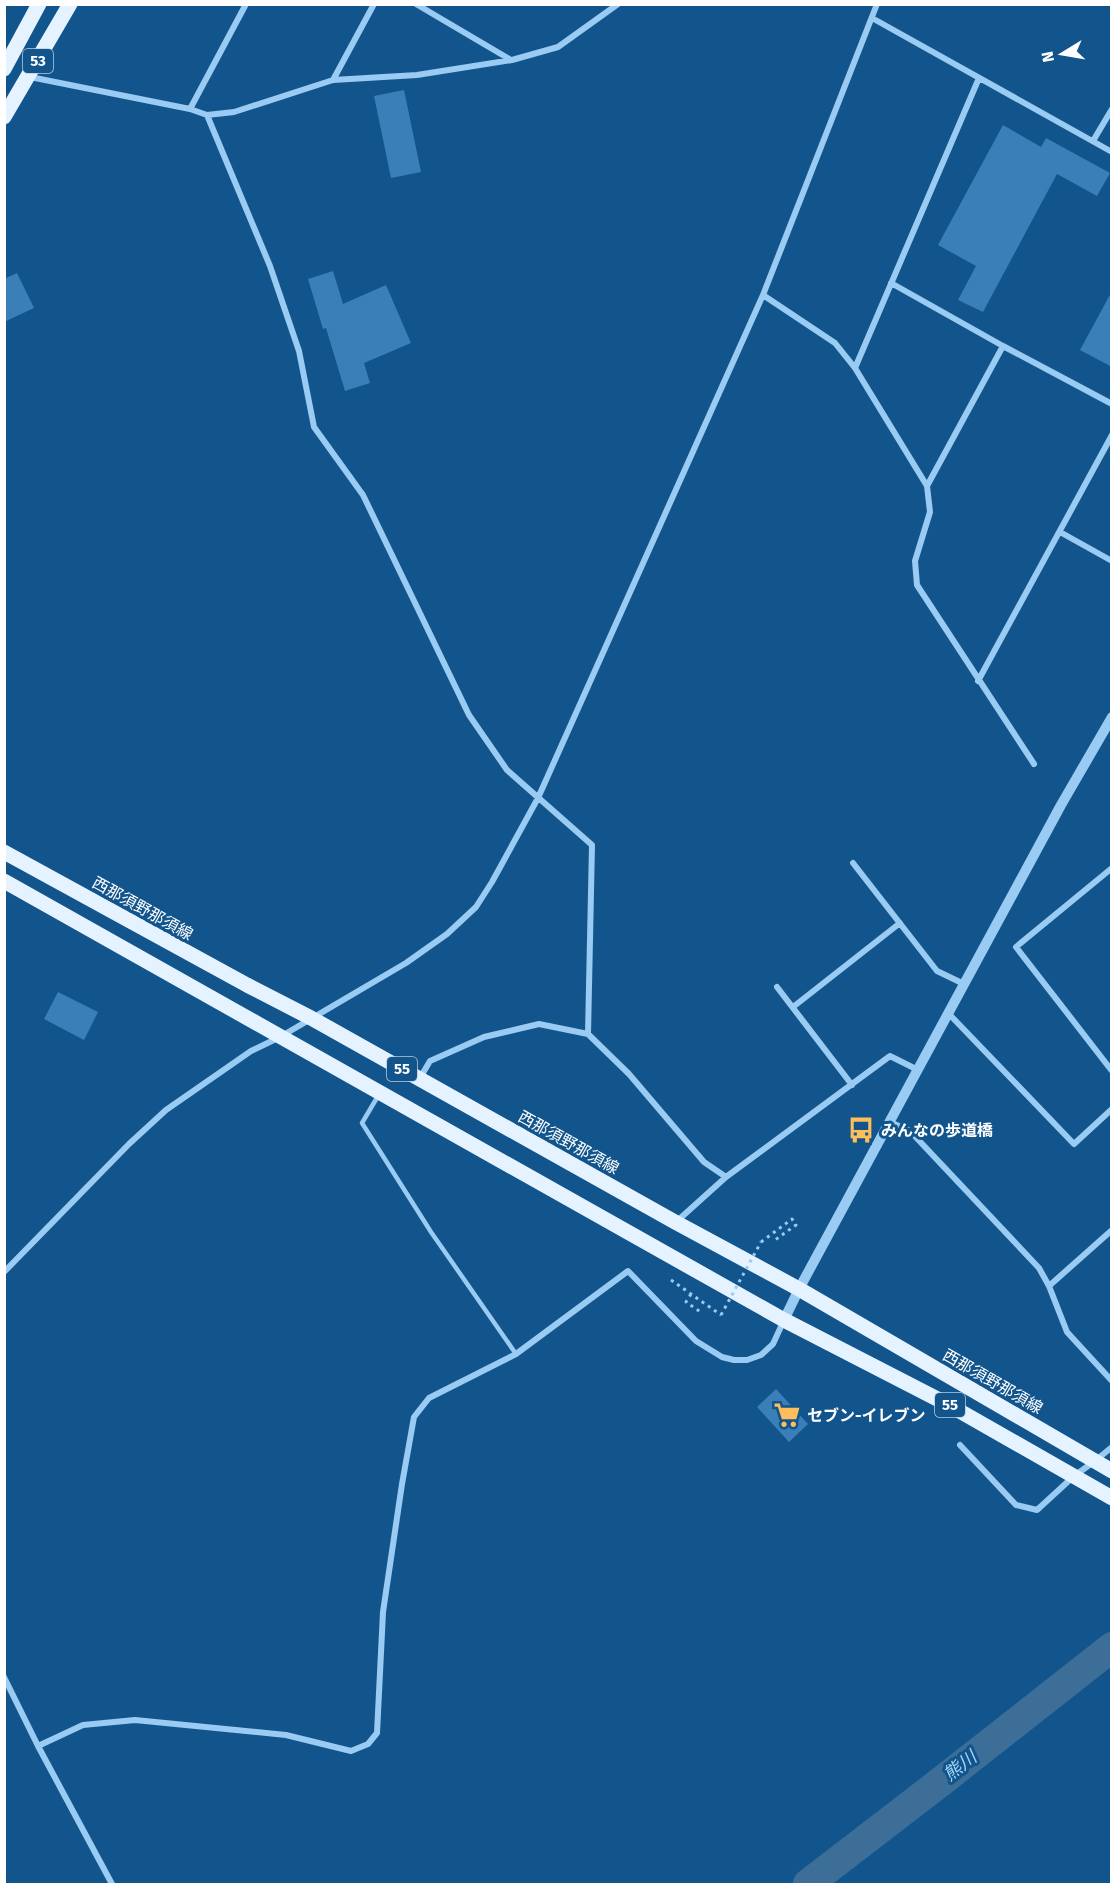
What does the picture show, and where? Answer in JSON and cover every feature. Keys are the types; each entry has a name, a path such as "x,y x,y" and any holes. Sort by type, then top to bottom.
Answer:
{"main road":[{"name":"53","path":"4,69 39,4"},
{"name":"53","path":"4,117 70,4"},
{"name":"西那須野那須線","path":"4,852 311,1018 799,1289 1112,1471"},
{"name":"55","path":"4,881 784,1320 949,1405 1112,1498"}],"street":[{"path":"190,110 246,4"},
{"path":"333,80 374,4"},
{"path":"416,4 512,60"},
{"path":"29,76 207,115 234,112 333,80 417,75 512,60 558,46 618,4"},
{"path":"4,1272 129,1144 166,1110 251,1051 280,1037 405,963 447,934 476,907 538,798 763,295 877,4"},
{"path":"872,18 1112,152"},
{"path":"855,368 979,78"},
{"path":"1093,141 1112,109"},
{"path":"207,115 270,267 296,340 314,427 363,495 469,715 507,770 592,845 588,1034"},
{"path":"891,284 1112,404"},
{"path":"763,295 835,343 855,368 927,486 930,512 915,561 917,585 1034,764"},
{"path":"927,486 1002,346"},
{"path":"978,681 1112,435"},
{"path":"1060,532 1112,561"},
{"path":"38,1746 83,1725 135,1720 286,1735 351,1751 368,1744 377,1733 383,1612 414,1417 429,1398 516,1354 628,1271 696,1341 722,1357 747,1360 761,1355 773,1344 799,1289 1061,805 1112,717"},
{"path":"853,863 937,970 965,984"},
{"path":"1112,868 1016,947 1112,1071"},
{"path":"793,1007 900,922"},
{"path":"777,987 852,1085"},
{"path":"949,1014 1074,1144 1112,1109"},
{"path":"419,1079 430,1062 484,1037 538,1024 588,1034 629,1074 704,1162 726,1177"},
{"path":"675,1222 726,1177 890,1056 918,1070"},
{"path":"890,1122 910,1131 1040,1268 1067,1332 1112,1381"},
{"path":"1049,1286 1112,1230"},
{"path":"960,1446 1016,1505 1037,1510 1074,1476 1112,1447"},
{"path":"4,1677 112,1884"}],"lane":[{"path":"380,1094 362,1123 431,1232 516,1354"}],"path":[{"path":"671,1280 721,1315 761,1242 792,1218 796,1225 775,1240"},
{"path":"691,1294 686,1302 702,1313"}],"building":[{"path":"404,90 421,172 391,178 374,96"},
{"path":"1003,125 1041,147 1046,138 1110,173 1097,196 1057,174 983,312 958,300 976,266 938,245"},
{"path":"333,271 343,304 386,285 411,343 364,363 370,383 345,391 308,279"},
{"path":"17,273 34,308 4,322 4,279"},
{"path":"1112,291 1112,367 1080,350"},
{"path":"58,992 98,1012 84,1040 44,1019"},
{"path":"776,1389 808,1424 789,1442 757,1407"}],"waterway":[{"name":"熊川","path":"808,1884 1112,1647"}],"place":[{"name":"みんなの歩道橋","path":"861,1130"},
{"name":"セブン-イレブン","path":"787,1415"}]}
